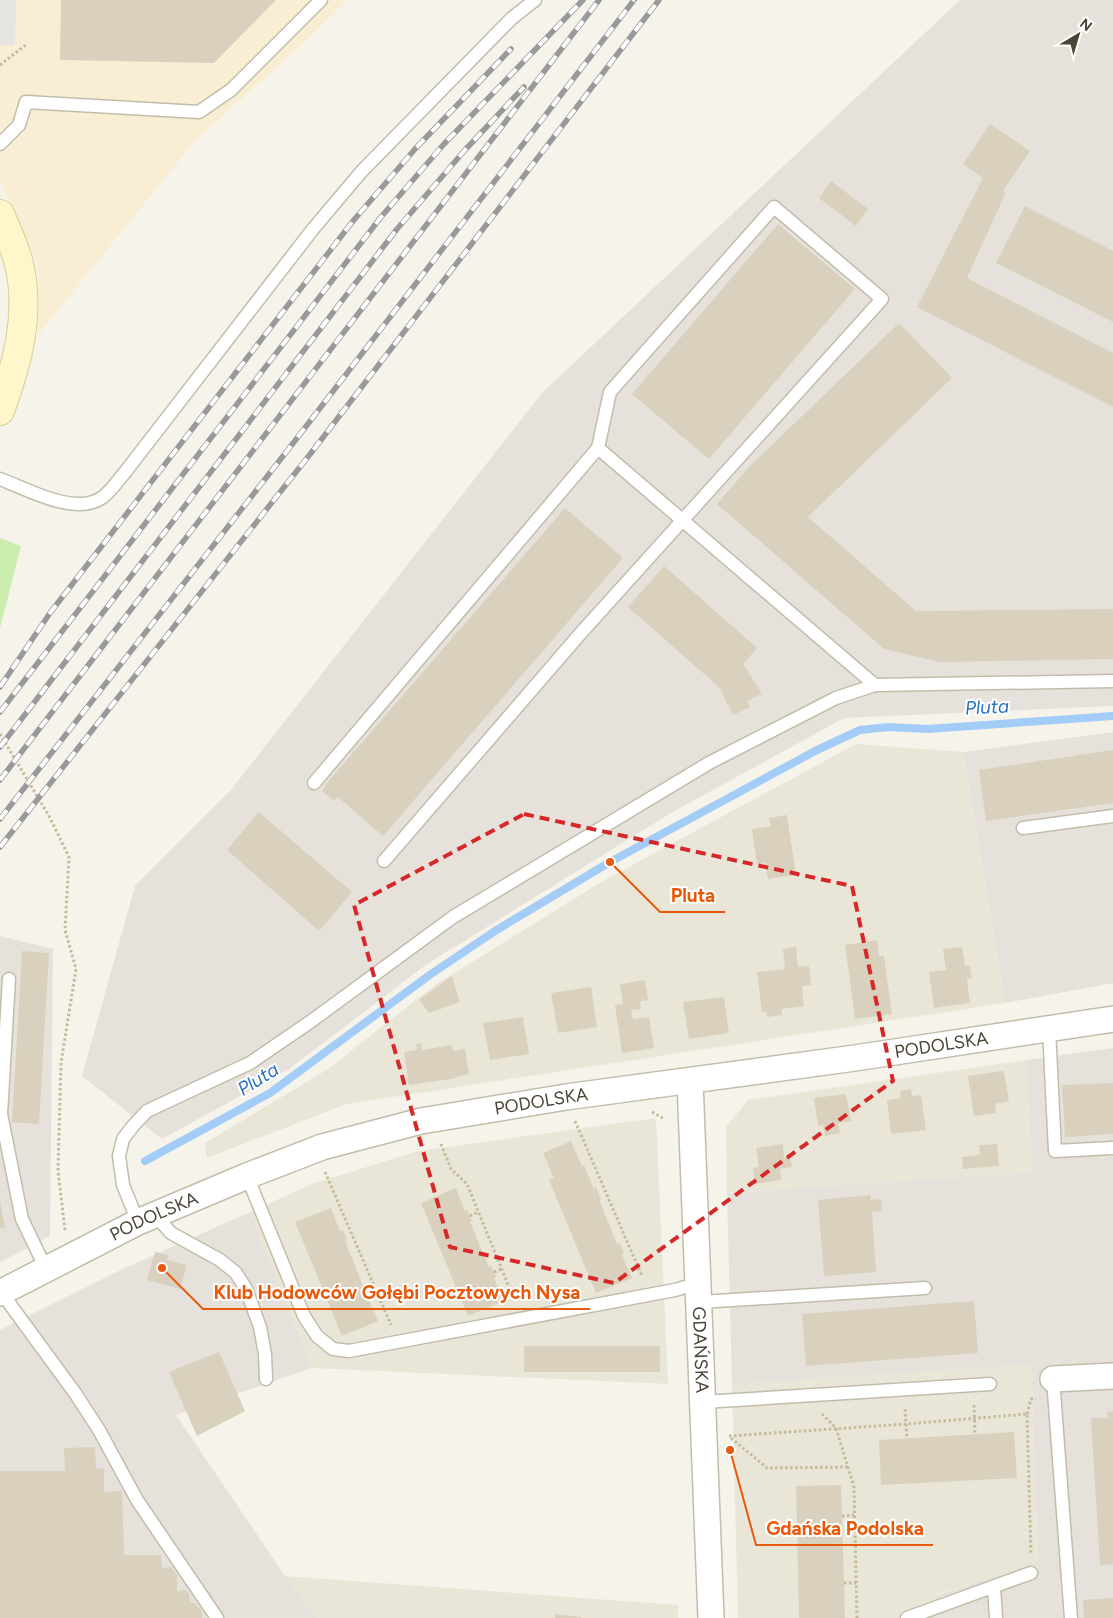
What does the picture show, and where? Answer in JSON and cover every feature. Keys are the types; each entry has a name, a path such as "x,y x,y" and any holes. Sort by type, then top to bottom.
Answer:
{"main road":[{"path":"0,214 12,240 20,265 23,294 19,351 0,411"}],"street":[{"name":"PODOLSKA","path":"0,1292 147,1219 315,1149 431,1119 566,1097 690,1081 1113,1019"},
{"name":"GDAŃSKA","path":"690,1081 710,1618"},
{"path":"1053,1379 1113,1376"}],"lane":[{"path":"0,144 19,125 26,102 199,112 231,90 321,0"},
{"path":"0,478 58,501 83,505 102,497 126,471 312,229 362,171 512,18 535,0"},
{"path":"314,783 598,448 610,392 774,207 882,299 682,519 384,861"},
{"path":"598,448 875,685"},
{"path":"266,1379 265,1354 260,1327 246,1289 236,1273 212,1256 147,1219 123,1185 119,1156 124,1139 147,1111 250,1063 310,1022 453,917 709,763 836,698 875,685 1113,681"},
{"path":"1023,828 1113,816"},
{"path":"10,979 2,1114 22,1219 46,1269"},
{"path":"1049,1029 1055,1151 1113,1148"},
{"path":"248,1176 304,1316 317,1336 332,1349 349,1350 674,1290 699,1292 925,1288"},
{"path":"0,1292 90,1415 137,1500 217,1618"},
{"path":"1053,1379 1071,1618"},
{"path":"703,1402 990,1384"},
{"path":"907,1618 1031,1573"},
{"path":"994,1587 996,1618"}],"path":[{"path":"0,65 28,44"},
{"path":"0,734 49,816 69,857 65,930 76,969 61,1063 58,1171 69,1258"},
{"path":"647,1110 660,1116 670,1124"},
{"path":"582,1117 573,1118 650,1295"},
{"path":"431,1119 451,1169 467,1184 522,1318"},
{"path":"315,1149 398,1341"},
{"path":"598,1193 605,1191"},
{"path":"470,1216 478,1212"},
{"path":"345,1235 351,1233"},
{"path":"622,1249 628,1246"},
{"path":"494,1272 502,1269"},
{"path":"368,1291 375,1288"},
{"path":"972,1385 975,1434"},
{"path":"903,1389 907,1438"},
{"path":"804,1395 836,1428 854,1487 857,1618"},
{"path":"729,1400 729,1436 767,1468 848,1467"},
{"path":"704,1438 1027,1414 1031,1573"},
{"path":"842,1516 854,1515"},
{"path":"844,1583 856,1583"}],"highlighted area":[{"path":"524,814 852,886 893,1081 614,1283 450,1247 354,905"}],"shaded area":[{"path":"0,0 348,0 195,141 38,335 38,266 0,181"},
{"path":"0,0 16,0 15,45 0,45"},
{"path":"960,0 1113,0 1113,706 844,718 671,813 427,964 289,1069 162,1139 82,1076 135,886 230,791 542,393"},
{"path":"1113,732 1113,983 1005,1003 963,752"},
{"path":"856,744 963,752 1005,1003 347,1104 207,1158 205,1143 328,1069 435,985 603,881"},
{"path":"0,936 53,949 50,1236 0,1262"},
{"path":"1113,1048 1113,1618 937,1618 935,1596 1038,1561 1031,1365 732,1384 727,1193 1032,1172 1026,1060"},
{"path":"1026,1060 1032,1172 727,1193 726,1127 748,1100"},
{"path":"656,1118 668,1384 312,1368 250,1212 312,1184 418,1151"},
{"path":"250,1212 312,1368 176,1415 285,1576 317,1618 0,1618 0,1330 125,1268"},
{"path":"1031,1365 1038,1562 935,1595 937,1618 738,1618 732,1384"},
{"path":"285,1576 678,1605 678,1618 317,1618"}],"green space":[{"path":"0,538 21,546 0,628"}],"building":[{"path":"61,0 276,0 214,63 60,60"},
{"path":"990,124 1030,151 1003,191 1006,192 967,278 1113,353 1113,407 917,307 983,178 963,164"},
{"path":"831,181 868,209 856,226 819,198"},
{"path":"1025,206 1113,251 1113,322 996,263"},
{"path":"778,224 855,289 709,459 632,394"},
{"path":"899,323 952,378 808,517 916,611 1113,609 1113,659 940,662 884,649 717,504 750,466"},
{"path":"565,508 623,558 383,836 338,797 334,801 322,791 325,785"},
{"path":"664,566 757,648 743,664 762,694 747,701 750,707 733,715 719,687 628,607"},
{"path":"1113,750 1113,803 986,821 979,770"},
{"path":"259,812 352,892 319,931 227,850"},
{"path":"787,815 796,875 768,879 765,863 757,864 752,829 771,826 769,818"},
{"path":"877,940 879,956 884,956 892,1014 855,1019 845,945"},
{"path":"796,947 798,967 809,966 811,985 802,986 804,1006 782,1009 782,1015 767,1017 766,1011 762,1012 757,972 785,969 783,949"},
{"path":"962,947 965,966 970,966 972,978 967,979 970,1003 934,1008 929,972 946,970 943,949"},
{"path":"22,951 49,953 39,1124 12,1122"},
{"path":"452,976 460,1002 429,1013 419,1000"},
{"path":"645,980 648,1000 640,1001 641,1009 631,1010 633,1019 649,1017 654,1048 622,1053 615,1005 623,1004 620,984"},
{"path":"591,987 597,1027 558,1033 551,993"},
{"path":"724,997 729,1033 689,1039 683,1002"},
{"path":"523,1017 529,1054 490,1060 483,1023"},
{"path":"421,1043 422,1050 452,1045 453,1051 465,1049 469,1074 457,1078 409,1085 404,1052 417,1050 416,1044"},
{"path":"1004,1071 1009,1101 995,1104 996,1113 974,1116 968,1076"},
{"path":"1113,1083 1113,1134 1065,1137 1062,1085"},
{"path":"911,1089 912,1096 921,1095 926,1130 891,1134 887,1100 901,1098 900,1091"},
{"path":"846,1094 851,1121 838,1123 840,1133 825,1136 823,1125 818,1126 814,1098"},
{"path":"571,1141 594,1189 596,1187 601,1199 599,1200 617,1244 620,1243 624,1254 622,1255 632,1278 596,1293 549,1180 554,1178 543,1153"},
{"path":"783,1144 784,1158 790,1157 792,1167 780,1169 781,1180 755,1184 753,1168 759,1167 756,1148"},
{"path":"997,1144 999,1166 963,1169 962,1157 980,1155 979,1145"},
{"path":"456,1188 465,1211 467,1210 470,1216 472,1221 470,1222 489,1267 491,1266 494,1272 496,1277 494,1278 504,1301 468,1316 421,1203"},
{"path":"870,1195 871,1200 881,1199 882,1211 872,1212 876,1272 824,1276 818,1200"},
{"path":"0,1200 5,1228 0,1228"},
{"path":"331,1208 340,1231 343,1230 347,1241 345,1241 363,1286 365,1285 370,1297 368,1298 378,1321 342,1336 295,1222"},
{"path":"155,1252 168,1255 167,1260 187,1265 180,1289 147,1280"},
{"path":"974,1301 978,1353 806,1366 802,1314"},
{"path":"524,1346 660,1346 660,1372 524,1372"},
{"path":"219,1352 245,1411 197,1436 169,1372"},
{"path":"1113,1411 1113,1564 1100,1565 1091,1418 1108,1418 1107,1412"},
{"path":"1014,1432 1017,1478 881,1485 879,1440"},
{"path":"95,1447 96,1469 104,1468 104,1492 122,1491 124,1555 161,1555 162,1568 171,1567 177,1575 177,1591 186,1590 189,1594 190,1603 195,1603 202,1612 202,1618 0,1618 0,1471 65,1471 64,1448"},
{"path":"841,1485 845,1618 799,1618 796,1486"},
{"path":"1113,1598 1113,1618 1084,1618 1083,1600"},
{"path":"555,1614 581,1617 581,1618 555,1618"}],"waterway":[{"name":"Pluta","path":"145,1161 270,1093 431,974 495,931 610,862 817,750 860,730 889,727 927,729 1113,716"}],"railway":[{"path":"0,712 381,217 444,144 583,0"},
{"path":"0,780 599,0"},
{"path":"0,819 294,442 634,0"},
{"path":"0,847 311,453 659,0"},
{"path":"0,687 50,613 353,221 415,149 511,49"},
{"path":"0,747 397,229 465,150 524,87"}],"place":[{"name":"Pluta","path":"610,862"},
{"name":"Klub Hodowców Gołębi Pocztowych Nysa","path":"162,1268"},
{"name":"Gdańska Podolska","path":"730,1450"}]}
